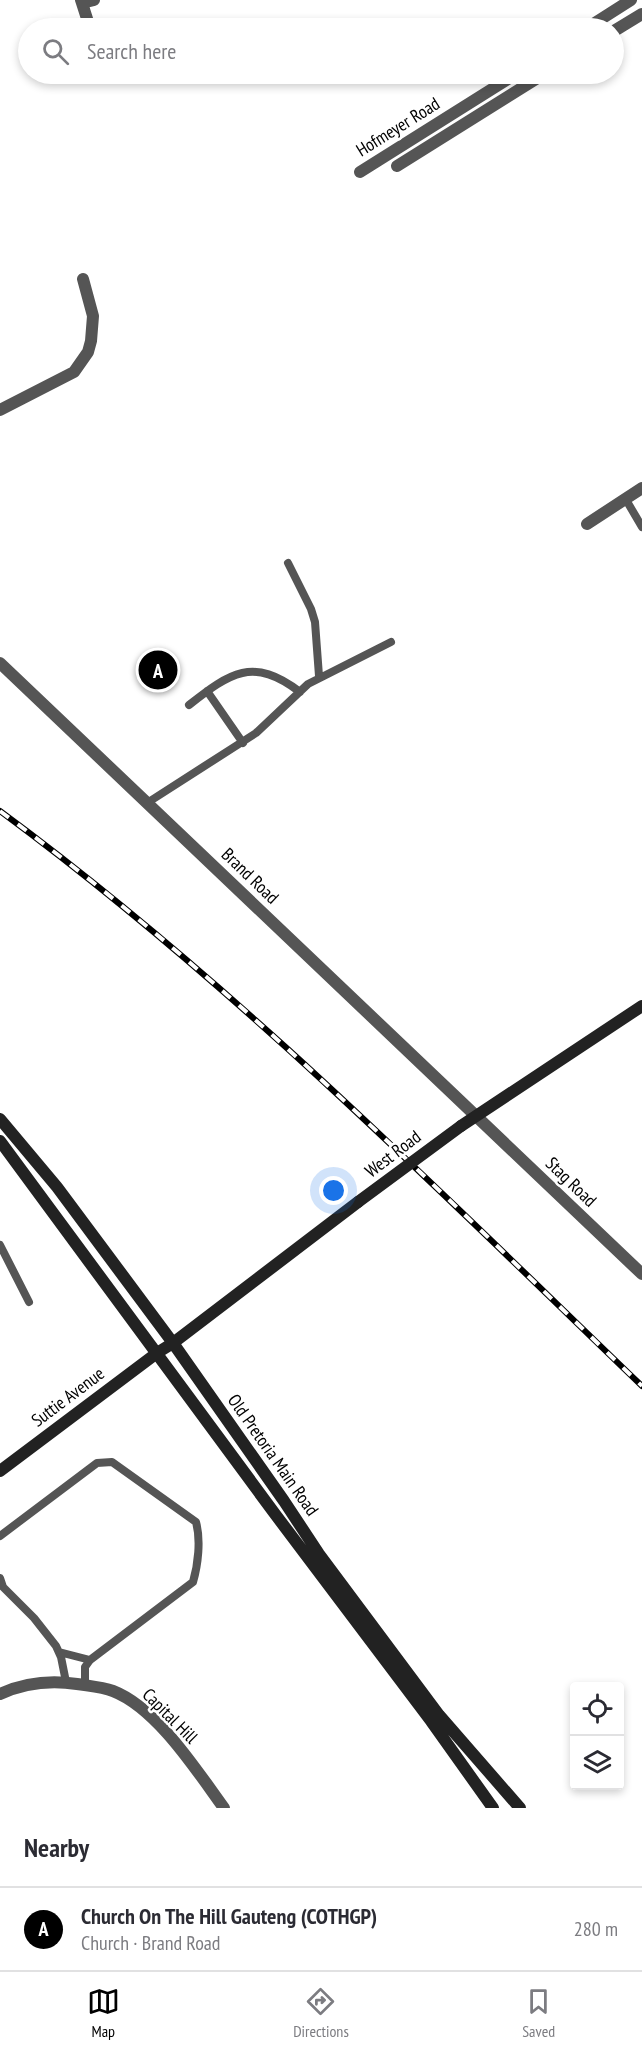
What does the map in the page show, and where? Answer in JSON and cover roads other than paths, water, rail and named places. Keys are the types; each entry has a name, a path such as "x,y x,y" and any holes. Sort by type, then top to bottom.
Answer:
{"main road":[{"name":"West Road","path":"157,1353 461,1126 642,1006"},
{"name":"Old Pretoria Main Road","path":"0,1119 70,1204 173,1343 319,1554 439,1715 520,1808"},
{"name":"Old Pretoria Main Road","path":"0,1141 493,1808"},
{"name":"Suttie Avenue","path":"0,1471 157,1353"}],"street":[{"path":"603,18 631,0"},
{"path":"86,1 89,18"},
{"path":"624,25 642,14"},
{"name":"Hofmeyer Road","path":"360,172 500,84"},
{"name":"Hofmeyer Road","path":"397,166 527,84"},
{"path":"478,98 484,110"},
{"path":"0,410 75,372 88,352 92,341 93,316 83,279"},
{"path":"587,524 642,488"},
{"name":"Brand Road","path":"0,663 475,1116"},
{"name":"Stag Road","path":"475,1116 642,1274"},
{"name":"Capital Hill","path":"0,1694 16,1687 66,1682 114,1691 135,1704 151,1718 190,1761 224,1808"}],"lane":[{"path":"626,498 642,527"},
{"path":"288,563 315,622 320,676"},
{"path":"147,803 243,743 270,722 320,676 391,642"},
{"path":"189,705 231,675 255,672 272,675 300,692"},
{"path":"207,691 243,743"},
{"path":"0,1245 29,1302"},
{"path":"0,1536 97,1462 104,1461 112,1462 196,1522 197,1550 193,1582 90,1660 86,1667 85,1685"},
{"path":"0,1578 3,1587 34,1618 59,1652 66,1682"},
{"path":"59,1652 90,1660"}],"railway":[{"path":"0,811 86,877 251,1016 409,1162 642,1386"}],"place":[{"name":"Church On The Hill Gauteng (COTHGP)","path":"158,670"}]}
